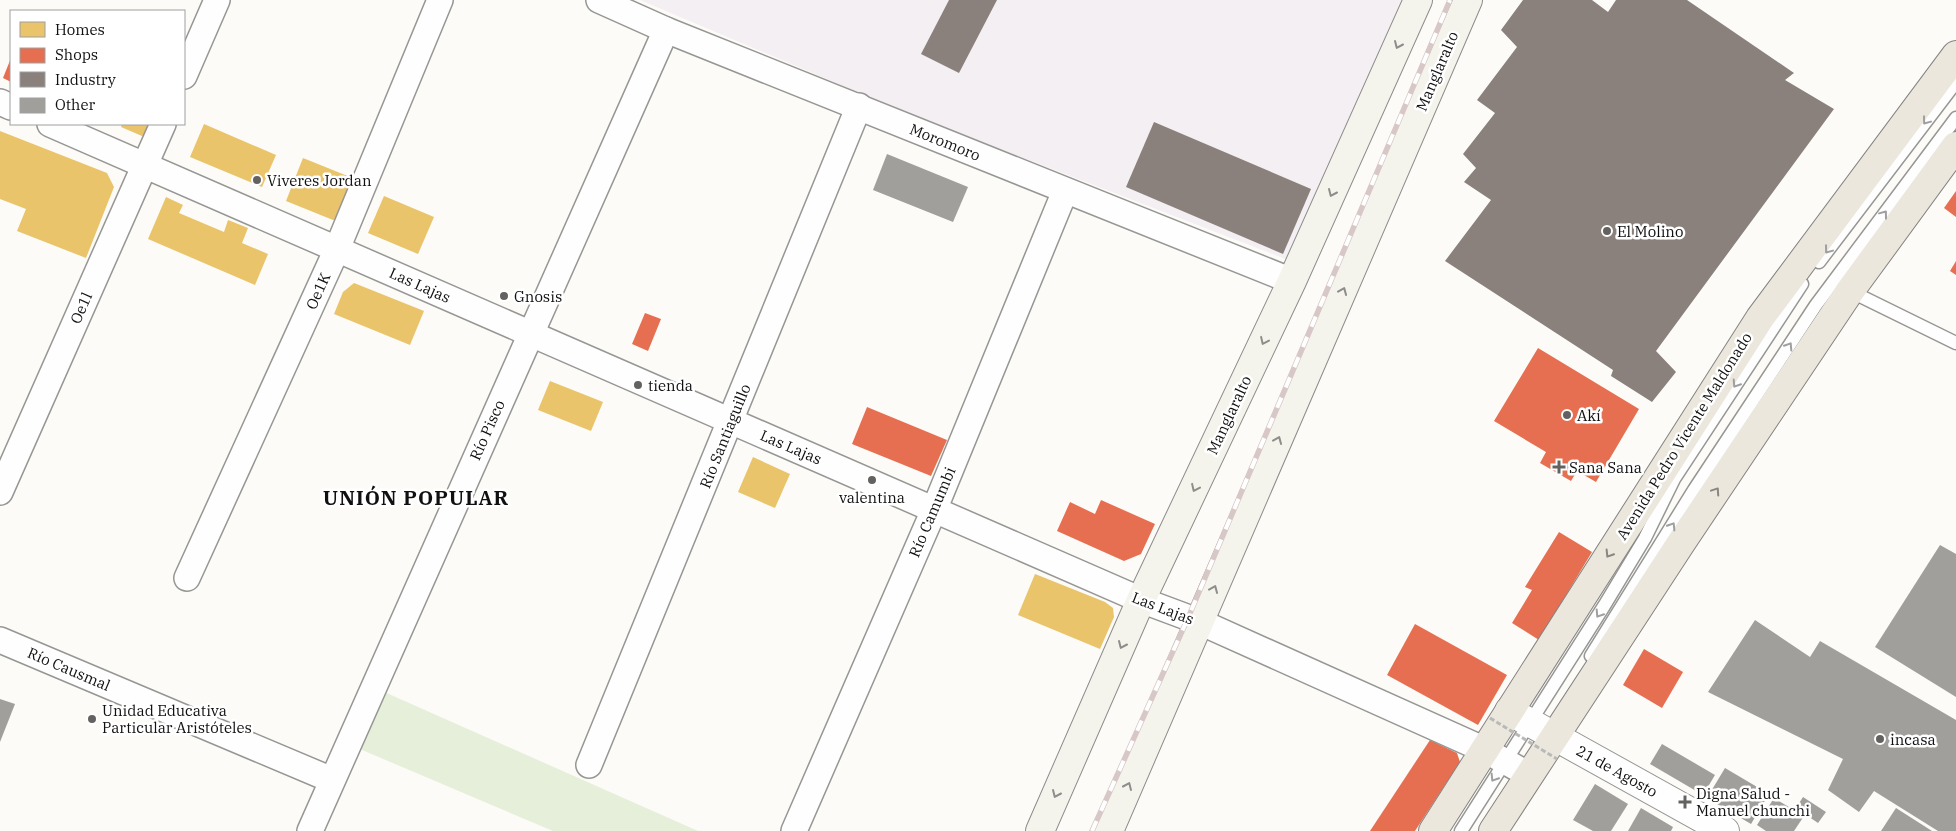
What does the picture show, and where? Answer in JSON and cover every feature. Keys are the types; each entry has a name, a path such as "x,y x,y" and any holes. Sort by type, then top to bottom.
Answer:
{"main road":[{"name":"Manglaralto","path":"1040,831 1141,600 1292,281 1418,0"},
{"name":"Manglaralto","path":"1108,831 1468,0"},
{"name":"Avenida Pedro Vicente Maldonado","path":"1433,831 1509,764 1531,729 1760,318 1956,55"},
{"name":"Avenida Pedro Vicente Maldonado","path":"1493,831 1509,764 1531,729 1850,291 1955,151"}],"street":[{"path":"185,74 217,0"},
{"name":"Oe1K","path":"187,578 337,249 440,0"},
{"name":"Moromoro","path":"599,0 666,30 1292,281"},
{"name":"Río Pisco","path":"310,831 666,30"},
{"name":"Río Santiaguillo","path":"588,765 731,422 859,106"},
{"name":"Las Lajas","path":"52,125 1141,600 1200,622 1509,764"},
{"name":"Oe1l","path":"0,492 163,125"},
{"name":"Río Camumbi","path":"794,831 934,510 1065,191"},
{"name":"Río Causmal","path":"0,640 332,780"},
{"name":"21 de Agosto","path":"1531,729 1725,831"}],"lane":[{"path":"1531,729 1646,538 1674,479 1798,288 1956,82"},
{"path":"1531,729 1694,490 1816,305 1956,118"},
{"path":"1850,291 1956,342"},
{"path":"1461,831 1509,764"},
{"path":"1480,831 1509,764"}],"shaded area":[{"path":"640,0 1405,0 1291,261 912,115"}],"green space":[{"path":"373,687 698,831 553,831 348,744"}],"building: Homes":[{"path":"204,124 276,155 262,187 190,157"},
{"path":"122,125 156,125 152,134 142,136 121,127"},
{"path":"0,131 107,173 114,187 86,258 17,231 26,209 0,199"},
{"path":"303,158 360,181 346,216 333,220 286,201"},
{"path":"384,196 434,217 418,254 368,233"},
{"path":"166,197 183,205 179,213 224,232 228,220 248,228 242,243 268,254 255,285 148,239"},
{"path":"354,283 424,311 410,345 334,314 343,292"},
{"path":"550,381 603,402 591,431 538,410"},
{"path":"753,457 790,474 775,508 738,492"},
{"path":"1035,574 1105,602 1113,608 1114,617 1100,649 1018,615"}],"building: Shops":[{"path":"10,60 10,82 3,78"},
{"path":"1956,191 1956,217 1944,208"},
{"path":"1956,261 1956,275 1950,271"},
{"path":"645,313 661,319 648,351 632,344"},
{"name":"Akí","path":"1538,348 1639,409 1596,482 1577,471 1571,481 1540,463 1546,452 1494,421"},
{"path":"867,407 947,440 931,476 852,444"},
{"path":"1101,500 1155,524 1141,554 1124,561 1057,531 1070,502 1095,514"},
{"path":"1559,532 1592,552 1539,640 1512,623 1532,590 1525,587"},
{"path":"1415,624 1507,675 1478,725 1387,675"},
{"path":"1644,649 1683,672 1662,708 1623,685"},
{"path":"1430,740 1457,753 1460,762 1415,831 1370,831"}],"building: Industry":[{"path":"949,0 997,0 959,73 921,54"},
{"name":"El Molino","path":"1523,0 1592,0 1608,12 1616,0 1687,0 1794,73 1785,80 1834,109 1656,351 1676,372 1652,402 1611,376 1613,370 1445,261 1491,200 1464,182 1476,168 1463,154 1495,113 1477,100 1517,47 1501,30"},
{"path":"1154,122 1311,189 1283,254 1126,187"}],"building: Other":[{"path":"887,154 968,187 953,222 873,190"},
{"path":"1940,545 1956,554 1956,697 1875,647"},
{"name":"incasa","path":"1755,620 1810,657 1820,641 1956,720 1956,831 1938,831 1874,791 1859,812 1828,790 1843,759 1708,692"},
{"path":"0,699 15,704 0,742"},
{"path":"1662,744 1715,775 1703,795 1650,764"},
{"path":"1725,768 1769,794 1751,824 1707,798"},
{"path":"1595,784 1628,804 1611,831 1593,831 1573,820"},
{"path":"1803,797 1826,812 1818,823 1796,808"},
{"path":"1774,798 1804,816 1794,831 1766,831 1757,825"},
{"path":"1641,808 1673,827 1671,831 1628,831"},
{"path":"1896,808 1932,831 1881,831"}],"railway":[{"path":"1092,831 1188,618 1450,0"}],"place":[{"name":"Viveres Jordan","path":"257,180"},
{"name":"El Molino","path":"1607,231"},
{"name":"Gnosis","path":"504,296"},
{"name":"tienda","path":"638,385"},
{"name":"Akí","path":"1567,415"},
{"name":"Sana Sana","path":"1559,467"},
{"name":"valentina","path":"872,480"},
{"name":"Unidad Educativa Particular Aristóteles","path":"92,719"},
{"name":"incasa","path":"1880,739"},
{"name":"Digna Salud - Manuel chunchi","path":"1685,802"}],"district":[{"name":"UNIÓN POPULAR","path":"416,497"}]}
